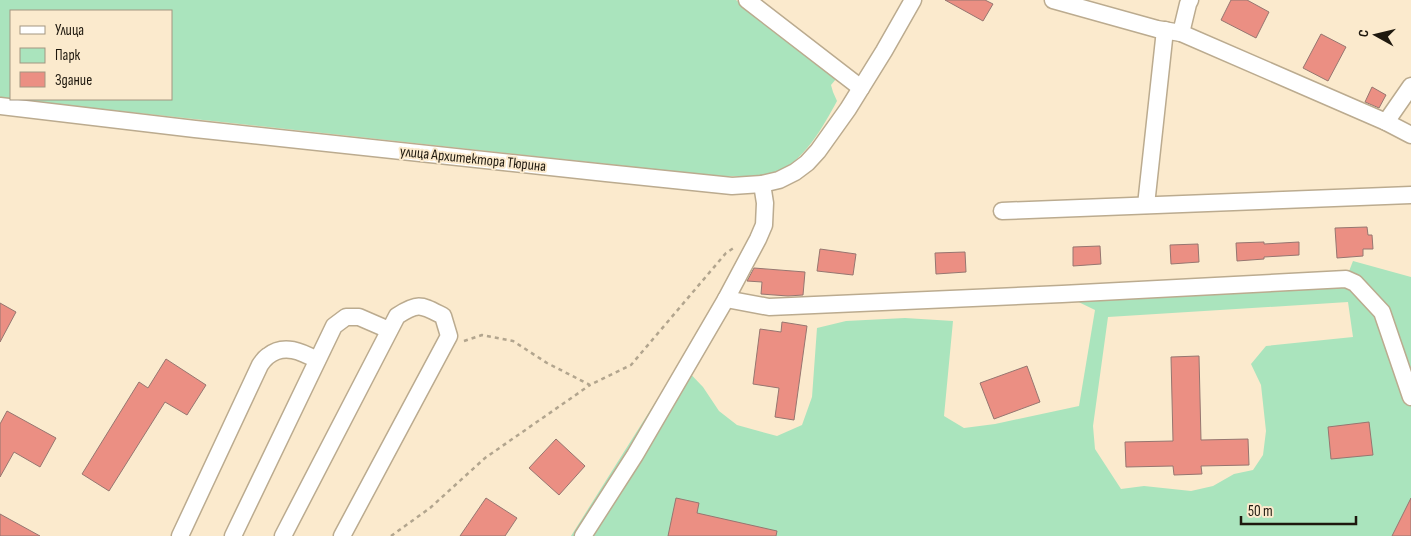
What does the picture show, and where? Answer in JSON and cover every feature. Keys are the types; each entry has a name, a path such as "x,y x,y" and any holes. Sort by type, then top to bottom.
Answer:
{"street":[{"path":"747,0 860,88"},
{"name":"улица Архитектора Тюрина","path":"0,106 205,130 732,186 762,184 779,180 795,172 818,151 848,109 913,0"},
{"path":"1054,0 1181,34 1386,122 1411,135"},
{"path":"1181,34 1190,0"},
{"path":"1146,205 1165,30"},
{"path":"1386,122 1411,86"},
{"path":"583,536 635,455 726,299 758,239 764,225 765,203 762,184"},
{"path":"1002,211 1411,195"},
{"path":"726,299 769,307 1346,279 1355,283 1382,312 1411,397"},
{"path":"283,536 389,330 398,316 410,307 422,306 443,316 449,336 342,536"},
{"path":"234,536 334,326 346,316 359,317 389,330"},
{"path":"180,536 260,365 268,356 282,350 297,350 317,360"}],"path":[{"path":"391,536 430,508 485,458 590,385 631,365 726,253 741,242"},
{"path":"449,336 459,342 482,335 513,341 547,363 590,385"}],"green space":[{"path":"0,0 736,0 836,79 831,85 837,101 812,142 795,161 785,168 761,175 718,176 18,100 172,100 172,10 10,10 10,99 0,98"},
{"path":"1353,261 1411,277 1411,536 571,536 680,363 703,387 719,411 737,425 777,436 802,425 812,397 817,328 846,321 905,318 953,321 944,416 964,428 995,424 1079,406 1095,310 1062,294 1346,279","holes":["1348,302 1353,337 1266,346 1251,364 1261,385 1266,431 1263,455 1253,470 1234,474 1213,486 1191,491 1144,486 1121,489 1095,449 1093,426 1108,317"]}],"building":[{"path":"945,0 985,0 993,4 983,21"},
{"path":"1231,0 1247,0 1269,12 1256,38 1221,20"},
{"path":"1321,34 1346,47 1328,81 1303,68"},
{"path":"1372,87 1386,95 1379,108 1365,102"},
{"path":"1367,227 1368,235 1372,235 1373,249 1363,249 1363,256 1337,258 1335,228"},
{"path":"1264,242 1264,244 1299,242 1299,255 1237,261 1236,243"},
{"path":"1198,244 1199,262 1171,264 1170,245"},
{"path":"1100,246 1101,264 1073,266 1073,247"},
{"path":"820,249 856,254 853,275 817,271"},
{"path":"965,252 966,272 936,274 935,253"},
{"path":"754,268 805,272 803,295 761,294 762,282 747,281"},
{"path":"0,303 16,312 0,342"},
{"path":"782,322 807,326 794,420 775,417 779,388 753,384 760,329 781,332"},
{"path":"1199,356 1201,440 1248,439 1249,465 1201,466 1202,474 1174,475 1173,466 1126,467 1125,442 1173,441 1171,357"},
{"path":"166,359 206,385 187,415 165,402 109,491 82,474 139,382 148,388"},
{"path":"1027,366 1040,402 994,419 980,383"},
{"path":"7,411 56,438 40,467 14,452 0,477 0,424"},
{"path":"1369,422 1373,455 1331,459 1328,427"},
{"path":"556,439 585,466 559,495 529,468"},
{"path":"486,498 517,518 505,536 460,536"},
{"path":"676,498 699,503 697,513 777,531 776,536 668,536"},
{"path":"1411,498 1411,536 1392,536"},
{"path":"0,514 40,536 0,536"}]}
